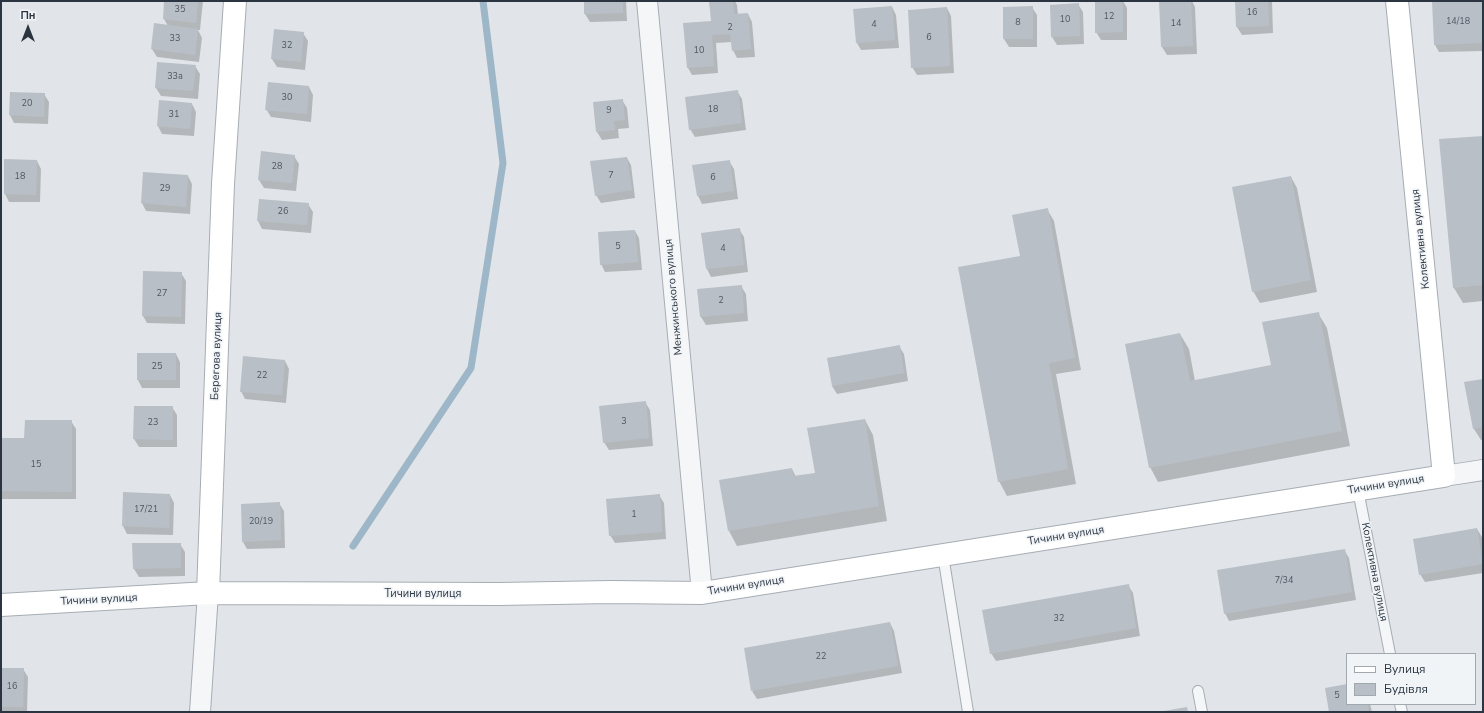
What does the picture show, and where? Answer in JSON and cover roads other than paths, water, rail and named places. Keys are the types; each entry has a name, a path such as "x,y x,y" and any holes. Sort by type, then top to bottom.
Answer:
{"street":[{"name":"Берегова вулиця","path":"200,712 208,593 223,184 235,1"},
{"name":"Менжинського вулиця","path":"647,1 702,593"},
{"name":"Колективна вулиця","path":"1398,1 1444,476"},
{"name":"Тичини вулиця","path":"1,606 208,593 702,593 1483,470"}],"lane":[{"name":"Колективна вулиця","path":"1358,490 1390,653"},
{"path":"943,555 968,712"},
{"path":"1198,691 1202,712"}],"waterway":[{"path":"353,546 471,368 503,163 483,1"}]}
